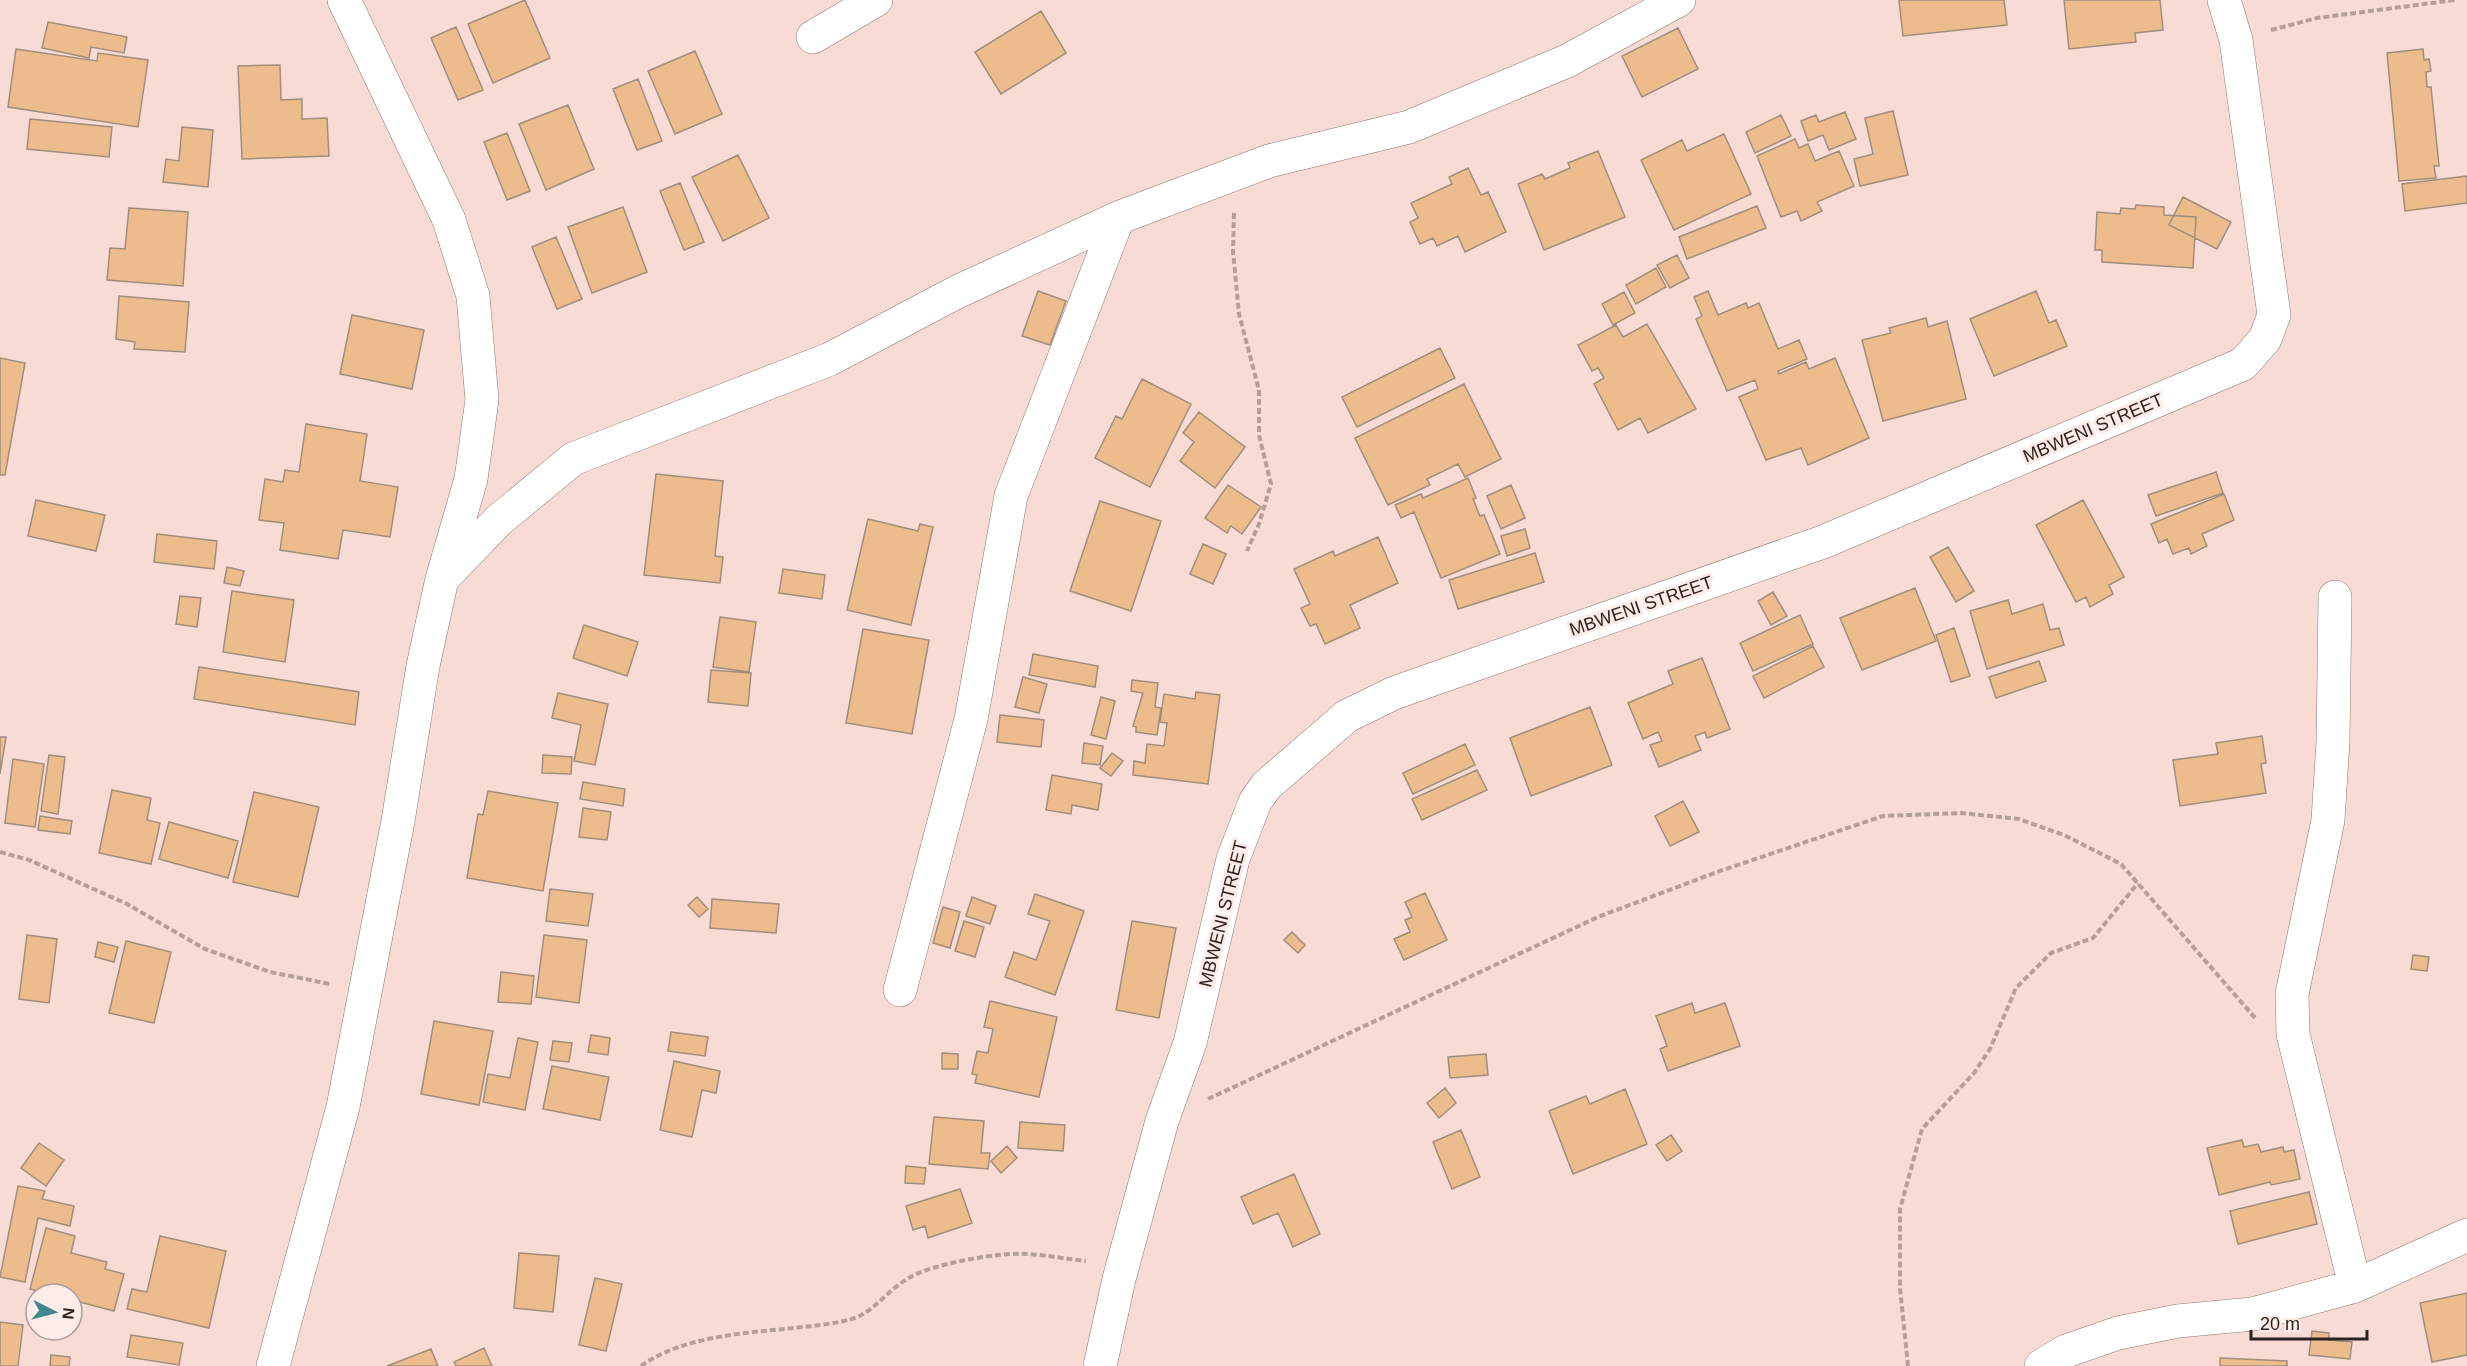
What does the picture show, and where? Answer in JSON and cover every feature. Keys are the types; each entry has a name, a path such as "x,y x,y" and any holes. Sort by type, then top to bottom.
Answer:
{"street":[{"path":"273,1366 343,1107 398,821 423,666 442,579 471,479 482,400 473,296 449,220 344,0"},
{"path":"813,37 876,0"},
{"path":"442,579 499,520 573,459 830,359 957,292 1118,218 1269,161 1409,127 1567,61 1679,0"},
{"name":"MBWENI STREET","path":"1100,1366 1122,1266 1162,1121 1190,1044 1233,859 1255,802 1266,786 1347,716 1394,693 1823,542 2243,364 2265,339 2274,315 2236,40 2224,0"},
{"path":"900,990 972,719 1011,496 1118,218"},
{"path":"2335,597 2333,742 2328,820 2292,994 2293,1024 2355,1286"},
{"path":"2041,1366 2066,1351 2118,1333 2178,1321 2253,1314 2355,1286 2467,1234"}],"path":[{"path":"2236,40 2317,18 2455,0"},
{"path":"1236,173 1233,251 1239,314 1259,390 1259,435 1271,484 1259,524 1247,551"},
{"path":"1162,1121 1598,917 1717,872 1883,816 1961,813 2019,819 2064,835 2121,864 2258,1022"},
{"path":"0,852 29,860 127,904 205,949 270,972 366,991"},
{"path":"1908,1366 1900,1288 1900,1209 1922,1130 1974,1073 1990,1049 2016,988 2051,953 2093,938 2138,883"},
{"path":"641,1366 684,1346 740,1334 845,1321 867,1314 907,1279 925,1270 967,1260 1025,1253 1122,1266"}],"building":[{"path":"525,0 550,58 493,83 468,24"},
{"path":"1899,0 2004,0 2007,25 1903,36"},
{"path":"2064,0 2160,0 2163,30 2135,33 2136,42 2069,49"},
{"path":"1041,11 1066,53 1001,94 975,52"},
{"path":"48,22 127,37 124,53 91,47 89,58 42,48"},
{"path":"456,27 483,90 458,100 431,38"},
{"path":"1678,28 1698,69 1642,97 1622,56"},
{"path":"16,49 97,61 98,53 148,60 138,127 8,107"},
{"path":"2423,49 2424,60 2429,59 2431,71 2426,72 2427,87 2431,87 2439,166 2434,166 2436,178 2399,181 2387,53"},
{"path":"695,51 722,114 675,134 648,71"},
{"path":"280,65 281,100 302,99 302,119 327,118 329,156 242,159 238,66"},
{"path":"638,79 662,141 637,150 613,89"},
{"path":"568,105 594,169 546,190 519,124"},
{"path":"1893,111 1908,175 1860,186 1854,159 1873,154 1865,118"},
{"path":"1845,112 1856,139 1829,150 1823,135 1808,141 1801,121 1816,115 1819,122"},
{"path":"1781,115 1791,136 1755,153 1746,132"},
{"path":"30,119 112,127 109,157 27,149"},
{"path":"182,127 213,130 208,187 163,182 166,159 179,161"},
{"path":"507,133 530,191 507,200 484,142"},
{"path":"1724,134 1751,194 1674,230 1641,160 1682,140 1687,151"},
{"path":"1795,139 1799,148 1808,144 1815,161 1839,151 1854,186 1817,202 1822,211 1801,221 1797,211 1781,217 1757,156"},
{"path":"1598,151 1625,217 1544,250 1518,184 1542,174 1545,179 1570,168 1568,163"},
{"path":"738,155 769,218 723,241 692,177"},
{"path":"1468,168 1481,195 1488,192 1506,232 1465,252 1458,236 1437,246 1433,238 1420,244 1410,222 1418,218 1411,203 1452,184 1449,177"},
{"path":"2467,176 2467,203 2405,211 2402,184"},
{"path":"680,183 704,242 684,250 660,191"},
{"path":"2183,197 2231,222 2217,249 2169,225"},
{"path":"2136,205 2164,207 2164,215 2196,217 2193,268 2102,262 2102,250 2095,250 2097,212 2120,214 2121,208 2135,209"},
{"path":"1757,206 1766,228 1687,259 1679,237"},
{"path":"623,207 647,272 592,293 568,227"},
{"path":"129,208 188,212 183,286 107,280 110,248 125,249"},
{"path":"556,237 582,299 557,309 532,247"},
{"path":"1677,255 1689,278 1670,288 1657,265"},
{"path":"1656,268 1666,287 1636,304 1626,285"},
{"path":"1038,291 1066,301 1050,345 1022,336"},
{"path":"1708,291 1718,315 1746,303 1748,308 1759,303 1778,349 1799,340 1807,359 1778,371 1779,374 1806,362 1809,369 1835,358 1869,438 1808,465 1801,448 1766,460 1739,397 1758,389 1755,380 1727,391 1696,319 1702,316 1694,297"},
{"path":"2036,291 2049,323 2056,320 2067,346 1994,376 1970,319"},
{"path":"1624,292 1635,313 1613,325 1602,304"},
{"path":"119,296 189,302 185,352 134,349 135,342 116,339"},
{"path":"352,315 424,330 412,389 340,374"},
{"path":"1926,318 1928,327 1947,321 1966,399 1883,421 1862,340 1891,333 1889,328"},
{"path":"1647,324 1696,409 1648,433 1640,418 1618,430 1594,384 1604,378 1598,368 1592,371 1578,345 1616,325 1623,337"},
{"path":"1440,348 1455,378 1357,427 1342,397"},
{"path":"0,358 25,363 5,475 0,475"},
{"path":"1142,379 1191,404 1150,487 1095,458 1116,416 1122,419"},
{"path":"1464,384 1501,459 1465,477 1458,464 1427,479 1430,485 1388,505 1355,438"},
{"path":"1199,412 1245,447 1215,488 1180,461 1194,442 1183,433"},
{"path":"306,424 367,434 360,481 398,487 390,537 343,530 338,559 280,550 284,523 259,520 265,479 283,482 285,470 299,472"},
{"path":"2216,472 2223,493 2156,516 2148,495"},
{"path":"656,474 723,481 715,556 723,557 720,583 644,575"},
{"path":"1468,478 1480,516 1484,515 1500,554 1441,578 1414,512 1401,518 1395,505 1421,494 1423,498"},
{"path":"1228,485 1261,507 1242,534 1231,526 1227,533 1205,518"},
{"path":"1511,485 1525,518 1501,529 1487,496"},
{"path":"2224,494 2234,520 2202,534 2207,546 2191,554 2189,548 2173,554 2167,539 2159,543 2151,524"},
{"path":"36,500 105,515 96,551 28,536"},
{"path":"2083,500 2124,577 2109,585 2113,594 2090,607 2086,597 2076,602 2036,525"},
{"path":"1100,501 1161,521 1131,611 1070,591"},
{"path":"868,519 918,531 920,524 933,527 911,625 847,610"},
{"path":"1525,529 1530,548 1507,556 1501,536"},
{"path":"157,534 217,541 214,569 154,562"},
{"path":"1378,537 1398,583 1350,605 1360,628 1325,644 1316,624 1310,626 1301,608 1310,604 1294,569 1333,551 1335,556"},
{"path":"1203,544 1226,554 1213,584 1190,574"},
{"path":"1948,547 1974,591 1956,602 1930,557"},
{"path":"1535,553 1544,582 1458,609 1449,580"},
{"path":"227,567 244,571 240,586 224,583"},
{"path":"783,569 825,575 822,599 779,593"},
{"path":"1915,588 1936,641 1862,670 1840,618"},
{"path":"232,591 294,600 285,662 223,652"},
{"path":"1773,592 1787,616 1771,625 1758,601"},
{"path":"180,596 201,598 197,627 176,624"},
{"path":"2008,600 2012,614 2043,604 2050,630 2059,628 2064,645 1987,669 1970,611"},
{"path":"1800,615 1813,644 1753,671 1740,643"},
{"path":"720,617 756,622 749,672 713,667"},
{"path":"584,625 638,642 627,676 573,658"},
{"path":"1954,628 1970,676 1951,682 1936,635"},
{"path":"863,629 929,640 912,734 846,723"},
{"path":"1813,646 1824,667 1764,698 1753,676"},
{"path":"1033,654 1098,666 1095,687 1029,675"},
{"path":"1702,658 1730,729 1707,738 1705,732 1695,736 1701,750 1659,767 1650,745 1662,741 1658,732 1643,739 1628,703 1673,684 1668,671"},
{"path":"2039,661 2046,681 1996,698 1989,677"},
{"path":"199,667 359,692 355,725 194,699"},
{"path":"711,670 751,673 748,706 708,702"},
{"path":"1023,677 1047,684 1039,713 1015,707"},
{"path":"1132,680 1158,683 1155,707 1161,708 1157,735 1136,732 1136,727 1133,726 1143,693 1131,691"},
{"path":"1196,692 1220,695 1208,784 1133,775 1134,761 1145,763 1147,744 1164,746 1167,723 1160,722 1164,694 1195,699"},
{"path":"558,693 608,704 595,765 574,761 581,725 552,718"},
{"path":"1101,697 1115,701 1106,739 1091,735"},
{"path":"1590,707 1612,765 1531,796 1510,738"},
{"path":"1000,715 1044,720 1041,747 997,742"},
{"path":"2262,736 2266,763 2261,764 2266,793 2180,806 2173,760 2218,754 2216,743"},
{"path":"0,737 6,737 0,774"},
{"path":"1084,743 1103,746 1100,765 1082,763"},
{"path":"1465,744 1475,765 1413,794 1403,773"},
{"path":"1112,753 1123,761 1111,776 1100,768"},
{"path":"49,755 65,757 58,814 41,811"},
{"path":"543,755 572,757 571,774 542,773"},
{"path":"13,759 44,764 35,827 5,823"},
{"path":"1477,770 1487,790 1422,820 1412,799"},
{"path":"1052,775 1102,784 1098,810 1072,805 1071,814 1046,810"},
{"path":"583,782 625,789 623,806 580,799"},
{"path":"112,790 151,798 147,820 160,823 151,864 99,853"},
{"path":"488,791 558,803 543,891 467,878 478,814 483,815"},
{"path":"254,792 319,807 298,897 233,882"},
{"path":"1683,801 1699,832 1670,846 1655,816"},
{"path":"583,808 611,812 607,840 579,837"},
{"path":"40,816 72,821 70,834 38,830"},
{"path":"169,822 238,841 228,878 159,859"},
{"path":"550,889 593,894 588,926 546,921"},
{"path":"1425,893 1447,940 1404,960 1394,939 1410,932 1405,920 1412,917 1405,902"},
{"path":"1035,894 1084,911 1055,995 1005,977 1014,952 1036,960 1050,921 1028,914"},
{"path":"697,897 708,909 699,917 688,905"},
{"path":"972,897 996,906 990,924 966,916"},
{"path":"712,899 779,904 776,933 710,928"},
{"path":"943,907 960,912 950,948 933,943"},
{"path":"964,921 984,927 975,957 955,951"},
{"path":"1132,921 1176,928 1159,1018 1116,1010"},
{"path":"1292,932 1305,945 1298,953 1284,940"},
{"path":"27,935 57,939 49,1003 19,999"},
{"path":"544,935 587,940 579,1003 536,997"},
{"path":"126,941 171,952 154,1023 109,1013"},
{"path":"98,942 118,947 114,962 95,957"},
{"path":"2413,955 2429,957 2427,971 2411,969"},
{"path":"501,972 534,976 531,1004 498,1002"},
{"path":"990,1001 1057,1017 1039,1097 975,1083 977,1075 972,1074 977,1051 988,1053 993,1029 984,1027"},
{"path":"1692,1003 1695,1013 1725,1003 1740,1046 1668,1071 1660,1049 1667,1046 1656,1016"},
{"path":"434,1021 493,1031 479,1105 421,1094"},
{"path":"671,1032 708,1037 705,1056 668,1051"},
{"path":"591,1035 610,1038 608,1055 588,1052"},
{"path":"518,1038 538,1042 525,1110 483,1102 488,1074 510,1078"},
{"path":"553,1041 572,1043 569,1062 550,1060"},
{"path":"942,1053 958,1054 958,1069 942,1069"},
{"path":"1486,1054 1488,1075 1450,1078 1448,1057"},
{"path":"674,1061 720,1071 716,1093 702,1090 692,1137 660,1130"},
{"path":"552,1066 609,1077 600,1120 543,1109"},
{"path":"1445,1088 1456,1103 1439,1118 1427,1103"},
{"path":"1625,1089 1647,1144 1573,1174 1549,1111 1586,1096 1590,1104"},
{"path":"934,1117 984,1121 981,1153 990,1153 988,1169 929,1164"},
{"path":"1020,1122 1065,1125 1063,1151 1018,1148"},
{"path":"1461,1130 1480,1177 1452,1189 1433,1142"},
{"path":"1671,1135 1682,1151 1667,1161 1656,1145"},
{"path":"2242,1140 2244,1147 2258,1144 2261,1152 2283,1147 2284,1152 2294,1150 2300,1179 2271,1185 2270,1182 2219,1195 2207,1148"},
{"path":"39,1143 64,1160 46,1186 21,1168"},
{"path":"1007,1146 1017,1158 1001,1173 991,1161"},
{"path":"906,1166 926,1168 924,1184 905,1183"},
{"path":"1294,1174 1320,1234 1293,1247 1278,1213 1253,1224 1241,1197"},
{"path":"18,1186 45,1191 42,1199 74,1206 70,1226 38,1218 25,1282 0,1277"},
{"path":"960,1189 972,1223 928,1238 925,1226 913,1230 906,1206"},
{"path":"2309,1192 2317,1224 2238,1244 2230,1211"},
{"path":"46,1228 75,1236 71,1253 107,1262 105,1269 124,1274 114,1311 84,1303 84,1282 32,1282"},
{"path":"160,1236 226,1251 209,1328 127,1309 132,1289 147,1292"},
{"path":"519,1253 559,1256 553,1312 514,1308"},
{"path":"595,1278 622,1284 606,1351 579,1345"},
{"path":"2467,1293 2467,1355 2432,1362 2420,1303"},
{"path":"0,1322 23,1325 18,1366 0,1366"},
{"path":"2312,1331 2329,1333 2329,1340 2352,1342 2350,1359 2309,1355"},
{"path":"131,1335 183,1343 179,1365 127,1357"},
{"path":"484,1348 492,1366 456,1366 454,1362"},
{"path":"431,1349 438,1366 387,1366"},
{"path":"51,1355 70,1357 69,1366 50,1366"},
{"path":"2220,1358 2287,1361 2287,1366 2220,1366"}]}
